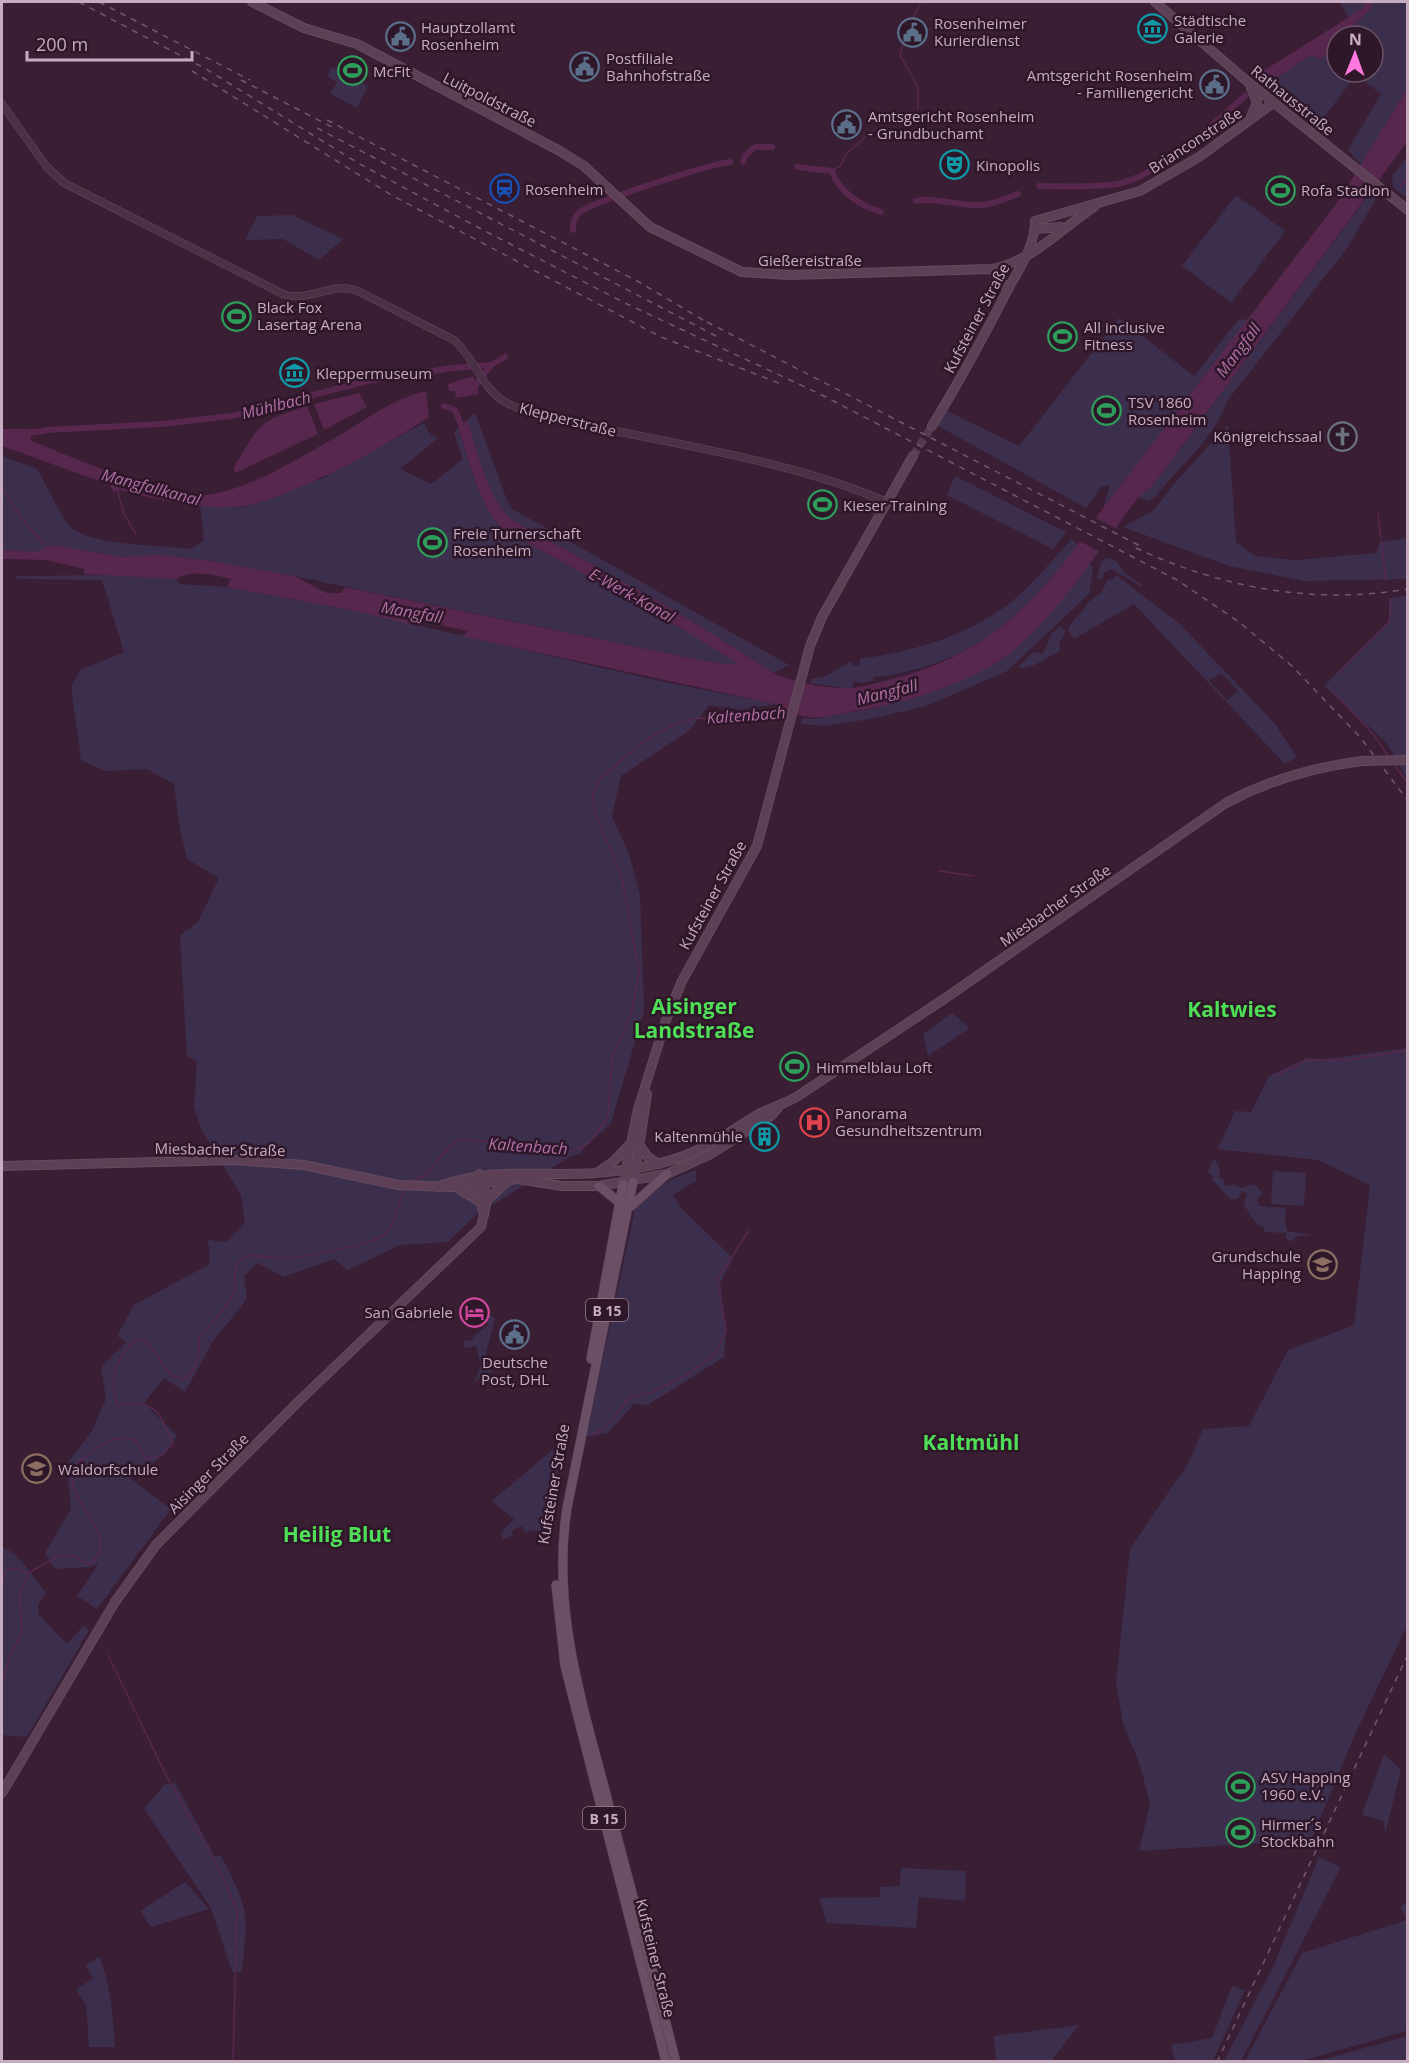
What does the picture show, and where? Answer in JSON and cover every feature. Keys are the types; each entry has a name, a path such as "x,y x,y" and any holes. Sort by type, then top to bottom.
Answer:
{"main road":[{"name":"Luitpoldstraße","path":"252,2 304,28 346,40 375,54 558,150 590,171"},
{"name":"Rathausstraße","path":"1155,2 1273,103 1389,193 1407,210"},
{"path":"1248,82 1257,102 1250,120"},
{"name":"Brianconstraße","path":"1035,225 1140,191 1199,157 1273,103"},
{"name":"Gießereistraße","path":"590,171 622,203 658,233 726,265 753,274 992,269 1010,265 1025,257"},
{"name":"Brianconstraße","path":"1025,257 1064,226 1095,206"},
{"name":"Brianconstraße","path":"1035,225 1046,231 1064,226"},
{"name":"Kufsteiner Straße","path":"932,426 970,362 1025,257 1035,225"},
{"path":"992,269 1008,290"},
{"name":"Gießereistraße","path":"992,269 1015,276"},
{"name":"Kufsteiner Straße","path":"676,2061 570,1650 562,1581 562,1550 567,1508 628,1183 636,1168 635,1144 638,1109 647,1086 661,1034 682,981 757,846 802,674 822,617 913,456"},
{"name":"Miesbacher Straße","path":"437,1187 519,1172 597,1173 626,1170 659,1164 706,1147 757,1115 779,1107 947,997 1226,803 1270,782 1318,768 1362,761 1407,760"},
{"name":"Miesbacher Straße","path":"2,1166 235,1160 304,1164 398,1185 426,1187 456,1186 480,1180 510,1179 532,1180 562,1186 599,1186 628,1183 667,1174 709,1155 771,1116 779,1107"},
{"path":"597,1173 635,1144 659,1164"},
{"name":"Kufsteiner Straße","path":"628,1183 626,1170 635,1144"},
{"path":"599,1186 624,1206 667,1174"},
{"path":"456,1186 484,1201 510,1179"},
{"name":"Aisinger Straße","path":"2,1793 115,1602 156,1545 298,1401 478,1231 484,1215 480,1180"},
{"name":"Kufsteiner Straße","path":"624,1206 560,1519 557,1603 561,1643 572,1696 666,2061"}],"street":[{"name":"Klepperstraße","path":"2,104 54,175 154,230 291,297 342,287 358,291 454,340 496,396 523,410 810,473 887,502"},
{"path":"870,495 879,517"}],"shaded area":[{"path":"1340,2 1407,2 1407,89 1361,165 1348,150 1381,94 1368,84 1385,84 1385,24 1339,24 1349,18"},
{"path":"1325,33 1325,84 1349,84 1318,125 1257,75"},
{"path":"332,67 368,86 357,108 330,94 337,82 327,76"},
{"path":"1407,142 1408,193 1405,196 1393,188 1392,176 1406,158"},
{"path":"1370,193 1377,197 1348,247 1227,401 1206,439 1157,495 1149,501 1138,498 1153,485"},
{"path":"1236,195 1285,231 1231,303 1182,266"},
{"path":"292,215 343,239 319,260 283,239 245,240 257,216"},
{"name":"TSV 1860 Rosenheim","path":"1119,318 1194,376 1239,319 1248,320 1103,508 1110,485 1102,486 1086,508 938,426 947,411 1019,446"},
{"path":"475,413 508,503 514,510 789,665 774,673 672,609 512,520 496,500 484,474 467,420"},
{"path":"424,423 430,435 438,438 400,469 431,484 463,459 454,433 458,428 481,495 494,519 503,529 679,627 738,663 729,665 695,659 211,561 157,555 121,557 53,545 36,552 2,550 2,456 37,469 66,520 79,533 127,544 191,549 204,540 200,505 241,507 261,502 323,478"},
{"path":"1228,425 1236,542 1255,556 1296,560 1376,553 1380,542 1407,538 1407,579 1304,581 1229,566 1123,527 1154,510 1173,485"},
{"path":"955,476 1066,532 1053,549 947,495"},
{"path":"1072,539 1078,545 1036,595 990,635 965,650 907,671 873,677 873,681 863,683 854,681 852,689 810,683 811,679 824,677 851,661 854,666 860,665 860,659 918,647 973,626 1016,598"},
{"path":"1106,558 1119,564 1124,572 1142,587 1112,569 1105,572 1102,579 1097,579 1101,562"},
{"path":"1089,562 1093,568 1089,594 1007,671 926,706 826,726 801,724 803,718 813,719 876,708 917,695 1010,653 1057,605"},
{"path":"122,575 177,579 179,584 227,587 351,610 655,680 776,704 742,710 709,705 690,730 621,776 612,817 629,853 640,895 644,1011 611,1123 581,1151 582,1153 571,1156 476,1215 448,1242 400,1245 348,1270 334,1259 283,1277 258,1263 244,1276 247,1299 213,1341 185,1392 164,1378 144,1403 177,1436 165,1454 131,1479 171,1509 97,1609 77,1596 99,1563 89,1567 55,1569 45,1553 71,1509 67,1464 92,1431 106,1399 101,1367 126,1342 117,1336 134,1305 210,1264 208,1240 226,1242 245,1223 241,1195 200,1127 194,1106 197,1062 187,1056 180,935 198,922 219,878 187,859 174,784 147,769 105,771 81,760 71,687 80,670 124,652 102,580 19,579 14,576"},
{"path":"1116,575 1180,624 1275,724 1297,757 1285,764 1134,604 1074,639 1068,630 1070,626 1087,603 1101,593 1108,579 1112,580","holes":["1221,673 1238,691 1227,700 1209,681"]},
{"path":"1407,596 1407,779 1387,743 1324,686 1389,622 1389,598"},
{"path":"1060,626 1066,631 1059,644 1060,651 1037,664 1021,668 1019,666 1032,653 1043,654 1051,634"},
{"path":"952,1013 970,1028 928,1056 923,1034"},
{"path":"1407,1048 1407,1626 1356,1732 1311,1840 1139,1851 1150,1804 1141,1768 1123,1723 1116,1683 1130,1549 1189,1462 1203,1429 1249,1426 1288,1350 1354,1325 1370,1185 1318,1160 1218,1149 1235,1111 1251,1112 1269,1076 1307,1058 1326,1059"},
{"path":"1215,1160 1220,1169 1219,1177 1224,1180 1225,1186 1235,1185 1241,1188 1254,1184 1263,1194 1257,1198 1259,1206 1286,1208 1287,1231 1314,1235 1298,1236 1291,1242 1286,1238 1286,1233 1265,1232 1244,1205 1247,1194 1243,1191 1237,1199 1230,1199 1212,1180 1213,1176 1208,1172 1212,1161"},
{"path":"696,1170 696,1181 673,1195 680,1207 733,1258 720,1283 726,1329 724,1357 648,1405 634,1404 608,1433 586,1437 635,1209 662,1185"},
{"path":"1273,1171 1306,1173 1304,1206 1271,1204"},
{"path":"488,1314 495,1318 485,1357 492,1370 490,1375 481,1377 474,1383 481,1365 476,1346 464,1348 463,1343 466,1340 472,1341 473,1337 488,1325 486,1317"},
{"path":"551,1451 561,1451 549,1536 540,1539 538,1530 525,1532 521,1526 512,1531 513,1535 502,1540 501,1533 514,1519 492,1501"},
{"path":"2,1547 21,1561 46,1592 38,1605 38,1614 67,1644 84,1625 89,1630 27,1737 2,1735"},
{"path":"1384,1754 1401,1770 1385,1835 1384,1821 1362,1815"},
{"path":"175,1783 215,1857 220,1855 223,1860 242,1901 246,1929 242,1972 232,1972 211,1908 144,1809 165,1784"},
{"path":"1319,1857 1341,1867 1241,2061 1224,2061 1273,1967"},
{"path":"901,1868 966,1871 965,1901 919,1897 916,1928 827,1923 819,1898 880,1897 880,1887 900,1886"},
{"path":"185,1882 209,1909 151,1927 140,1911"},
{"path":"1407,1902 1407,1920 1400,1906"},
{"path":"1407,1920 1407,2031 1301,2061 1245,2061 1302,1953"},
{"path":"99,1956 109,1989 115,2047 89,2047 86,2004 76,1990 93,1978 85,1966"},
{"path":"1232,1986 1245,1990 1213,2061 1175,2061 1171,2045 1212,2038"},
{"path":"1079,2025 1051,2061 983,2061 996,2060 994,2036"},
{"path":"1407,2036 1407,2061 1318,2061"}],"water":[{"path":"1365,2 1375,2 1354,24 1338,24 1362,9"},
{"path":"1325,32 1325,55 1320,59 1311,55 1267,84 1257,75"},
{"name":"Mangfall","path":"1407,89 1407,142 1153,485 1138,498 1063,599 1029,636 995,663 940,689 880,707 827,717 809,717 788,711 775,704 462,636 468,631 421,621 417,626 351,610 227,587 231,579 218,576 190,574 177,579 84,574 84,569 46,560 2,559 2,550 36,552 53,545 121,557 157,555 211,561 294,576 327,593 341,593 345,587 695,659 729,665 737,663 679,627 503,529 487,508 471,468 458,428 467,420 490,487 496,500 512,520 672,609 774,673 811,685 850,688 923,670 956,655 985,638 1012,618 1059,568 1339,200"},
{"path":"473,376 478,383 478,394 456,398 455,391 449,391 448,384"},
{"name":"Mangfallkanal","path":"426,391 429,417 412,428 327,475 273,498 243,506 196,506 120,490 113,492 110,485 2,446 2,429 33,429 30,440 142,483 187,494 220,493 287,465 389,405"},
{"path":"359,393 367,407 324,430 314,404"},
{"path":"307,406 318,434 235,473 234,467 249,441 262,426 279,416"}],"pier":[{"path":"1093,517 1117,529 1100,552 1078,540"}],"waterway":[{"name":"Mühlbach","path":"918,109 918,87 900,55 905,34 921,2"},
{"path":"1039,186 1098,186 1133,179 1150,171 1185,148 1245,96"},
{"name":"Mühlbach","path":"832,171 840,166 847,153 874,130"},
{"name":"Mühlbach","path":"743,162 745,156 755,147 772,147"},
{"name":"Mühlbach","path":"573,230 576,217 588,208 652,184 730,162"},
{"path":"797,167 832,171 845,192 866,206 881,212"},
{"path":"1401,186 1408,177"},
{"path":"916,201 930,200 982,205 1018,194"},
{"name":"Mühlbach","path":"25,434 47,430 161,424 232,416 367,381 453,368 491,365 505,357"},
{"path":"473,389 491,365"},
{"name":"E-Werk-Kanal","path":"444,406 455,410 464,432"},
{"path":"2,488 22,519 48,549"},
{"name":"Mangfallkanal","path":"117,489 124,514 136,534"},
{"path":"1378,513 1386,580"},
{"path":"1338,673 1389,622 1391,603"},
{"path":"1332,690 1375,736 1388,756"},
{"name":"Kaltenbach","path":"411,1182 427,1174 448,1148 459,1140 508,1142 567,1152 590,1142 608,1117 612,1058 632,1012 639,971 621,874 594,811 593,793 600,779 645,740 675,724 693,719 790,711"},
{"path":"1394,764 1408,784"},
{"path":"939,871 974,876"},
{"path":"1277,1075 1308,1060 1348,1060 1408,1050"},
{"name":"Kaltenbach","path":"2,1681 11,1653 22,1634 20,1595 28,1573 57,1557 72,1555 89,1564 98,1554 101,1543 98,1531 77,1496 73,1484 73,1472 76,1465 114,1439 135,1440 146,1459 159,1457 173,1444 164,1423 155,1410 141,1404 117,1405 113,1385 115,1369 122,1355 135,1340 145,1340 171,1375 183,1379 195,1367 199,1337 233,1294 235,1269 241,1259 249,1256 286,1258 316,1254 351,1247 379,1237 387,1232 392,1223 404,1190"},
{"path":"591,1435 604,1429 630,1397 653,1392 690,1373 716,1353 726,1330 717,1279 749,1231"},
{"path":"2,1591 4,1574 7,1570 16,1569 27,1573"},
{"path":"108,1655 165,1773 221,1873 237,1911 233,2062"}],"tunnel":[{"path":"913,456 932,426"}],"railway":[{"path":"79,2 206,69 358,163 483,230 627,304 820,394 1177,580 1239,622 1292,666 1360,737 1408,801"},
{"path":"99,2 250,80"},
{"path":"192,71 393,196 661,337 781,384"},
{"path":"241,80 332,127"},
{"path":"327,120 639,282 703,320"},
{"path":"317,128 716,336"},
{"path":"707,322 1144,548"},
{"path":"1136,548 1201,574 1269,589 1303,594 1338,595 1408,589"},
{"path":"1217,2062 1408,1654"}],"place":[{"name":"Städtische Galerie","path":"1153,29"},
{"name":"Rosenheimer Kurierdienst","path":"913,32"},
{"name":"Hauptzollamt Rosenheim","path":"400,36"},
{"name":"Postfiliale Bahnhofstraße","path":"585,67"},
{"name":"McFit","path":"352,71"},
{"name":"Amtsgericht Rosenheim - Familiengericht","path":"1214,84"},
{"name":"Amtsgericht Rosenheim - Grundbuchamt","path":"847,125"},
{"name":"Kinopolis","path":"955,165"},
{"name":"Rosenheim","path":"504,189"},
{"name":"Rofa Stadion","path":"1280,190"},
{"name":"Black Fox Lasertag Arena","path":"236,316"},
{"name":"All inclusive Fitness","path":"1063,336"},
{"name":"Kleppermuseum","path":"295,373"},
{"name":"TSV 1860 Rosenheim","path":"1107,411"},
{"name":"Königreichssaal","path":"1343,436"},
{"name":"Kieser Training","path":"822,505"},
{"name":"Freie Turnerschaft Rosenheim","path":"432,542"},
{"name":"Himmelblau Loft","path":"795,1067"},
{"name":"Panorama Gesundheitszentrum","path":"814,1122"},
{"name":"Kaltenmühle","path":"764,1136"},
{"name":"Grundschule Happing","path":"1322,1265"},
{"name":"San Gabriele","path":"474,1312"},
{"name":"Deutsche Post, DHL","path":"515,1335"},
{"name":"Waldorfschule","path":"37,1469"},
{"name":"ASV Happing 1960 e.V.","path":"1240,1786"},
{"name":"Hirmer´s Stockbahn","path":"1240,1833"}],"district":[{"name":"Kaltwies","path":"1232,1009"},
{"name":"Aisinger Landstraße","path":"694,1018"},
{"name":"Kaltmühl","path":"971,1442"},
{"name":"Heilig Blut","path":"337,1534"}]}
